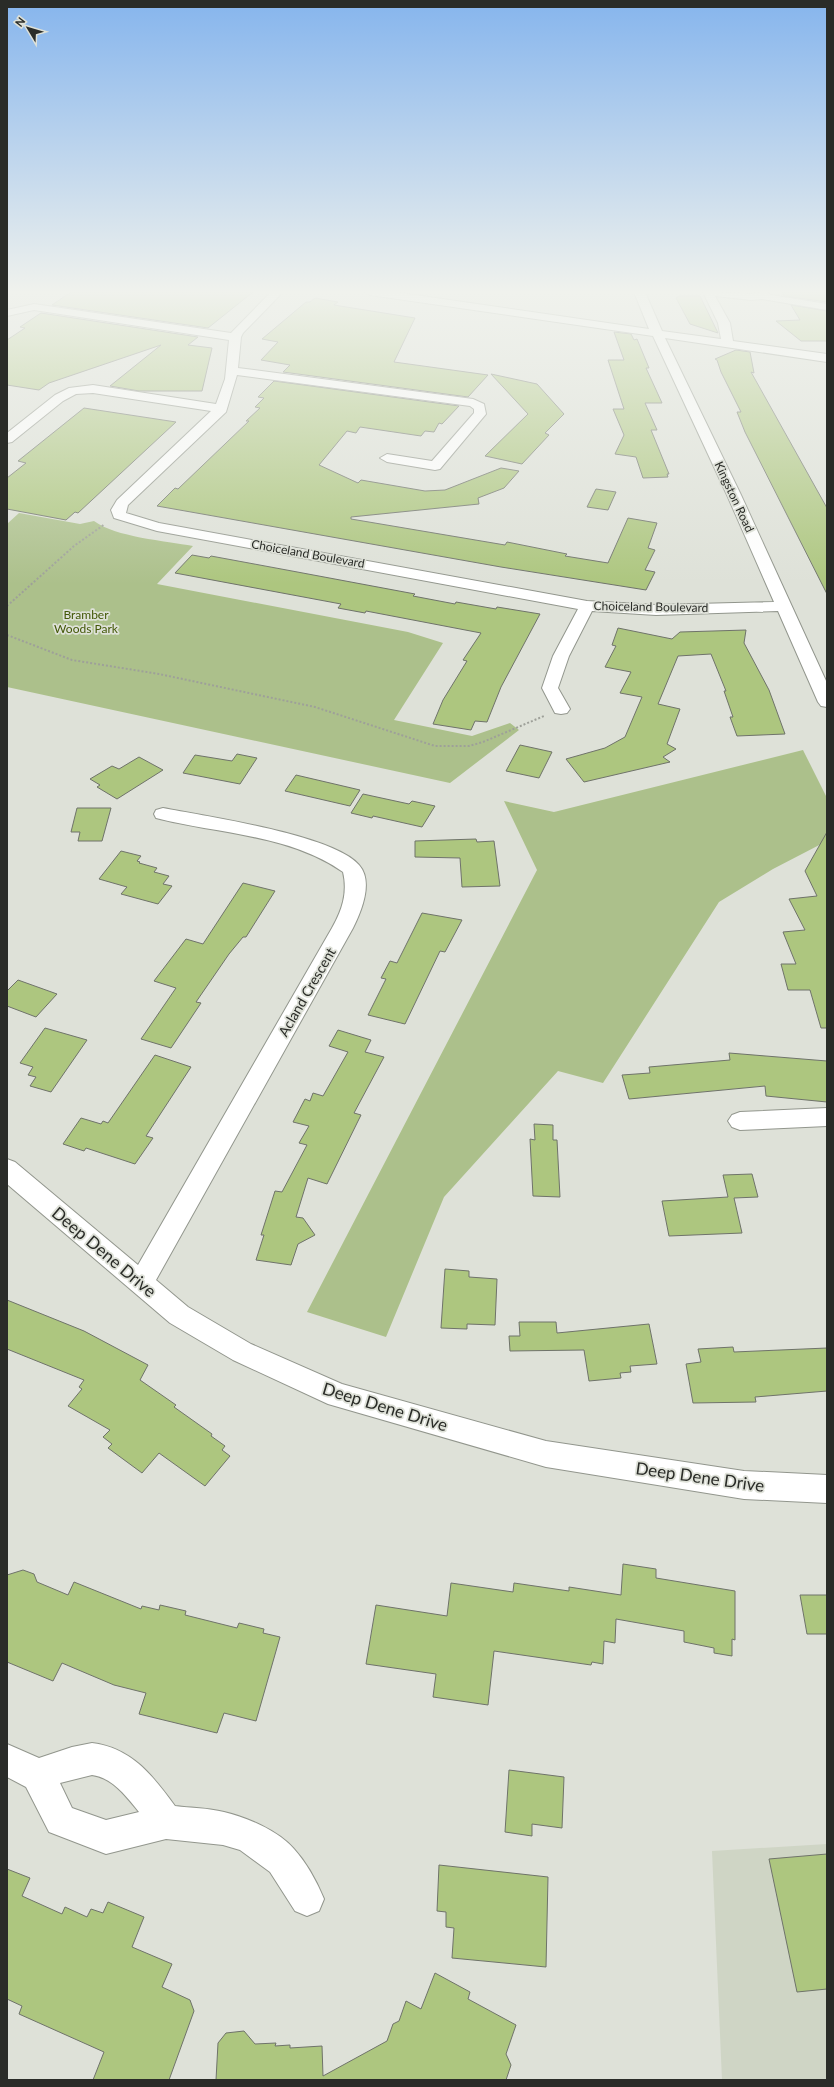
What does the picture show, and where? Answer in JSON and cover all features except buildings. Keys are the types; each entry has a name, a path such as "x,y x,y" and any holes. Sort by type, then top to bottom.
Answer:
{"street":[{"path":"7,439 59,398 73,391 89,389"},
{"path":"96,389 221,409"},
{"path":"119,515 118,510 122,503 221,409 227,389"},
{"path":"371,389 473,403 480,407 480,414 435,466 388,458"},
{"name":"Kingston Road","path":"684,389 734,495 826,700"},
{"name":"Choiceland Boulevard","path":"119,515 125,519 157,527 587,606 656,610 783,606"},
{"path":"561,709 550,688 561,656 587,606"},
{"name":"Acland Crescent","path":"141,1283 352,911 357,888 352,869 345,862 333,855 295,842 162,814"},
{"path":"740,1122 827,1117"},
{"name":"Deep Dene Drive","path":"7,1169 179,1315 242,1352 338,1395 546,1454 744,1485 827,1489"},
{"path":"38,1775 92,1759 113,1764 134,1780 166,1822"},
{"path":"7,1760 38,1775 61,1820 106,1837 166,1822 223,1828 249,1836 282,1860 307,1899"}],"path":[{"path":"7,606 74,546 119,515"},
{"path":"7,635 72,660 159,674 315,707 435,746 469,746 483,742 561,709"}],"shaded area":[{"path":"827,1844 827,2080 722,2080 712,1851"}],"green space":[{"name":"Bramber Woods Park","path":"19,513 80,524 94,521 127,535 193,546 157,584 408,632 443,643 394,720 472,736 510,723 519,730 450,783 7,687 7,524"},
{"path":"803,750 827,798 827,841 773,869 719,902 603,1083 558,1071 444,1197 386,1337 307,1312 537,870 504,801 554,812"}]}
